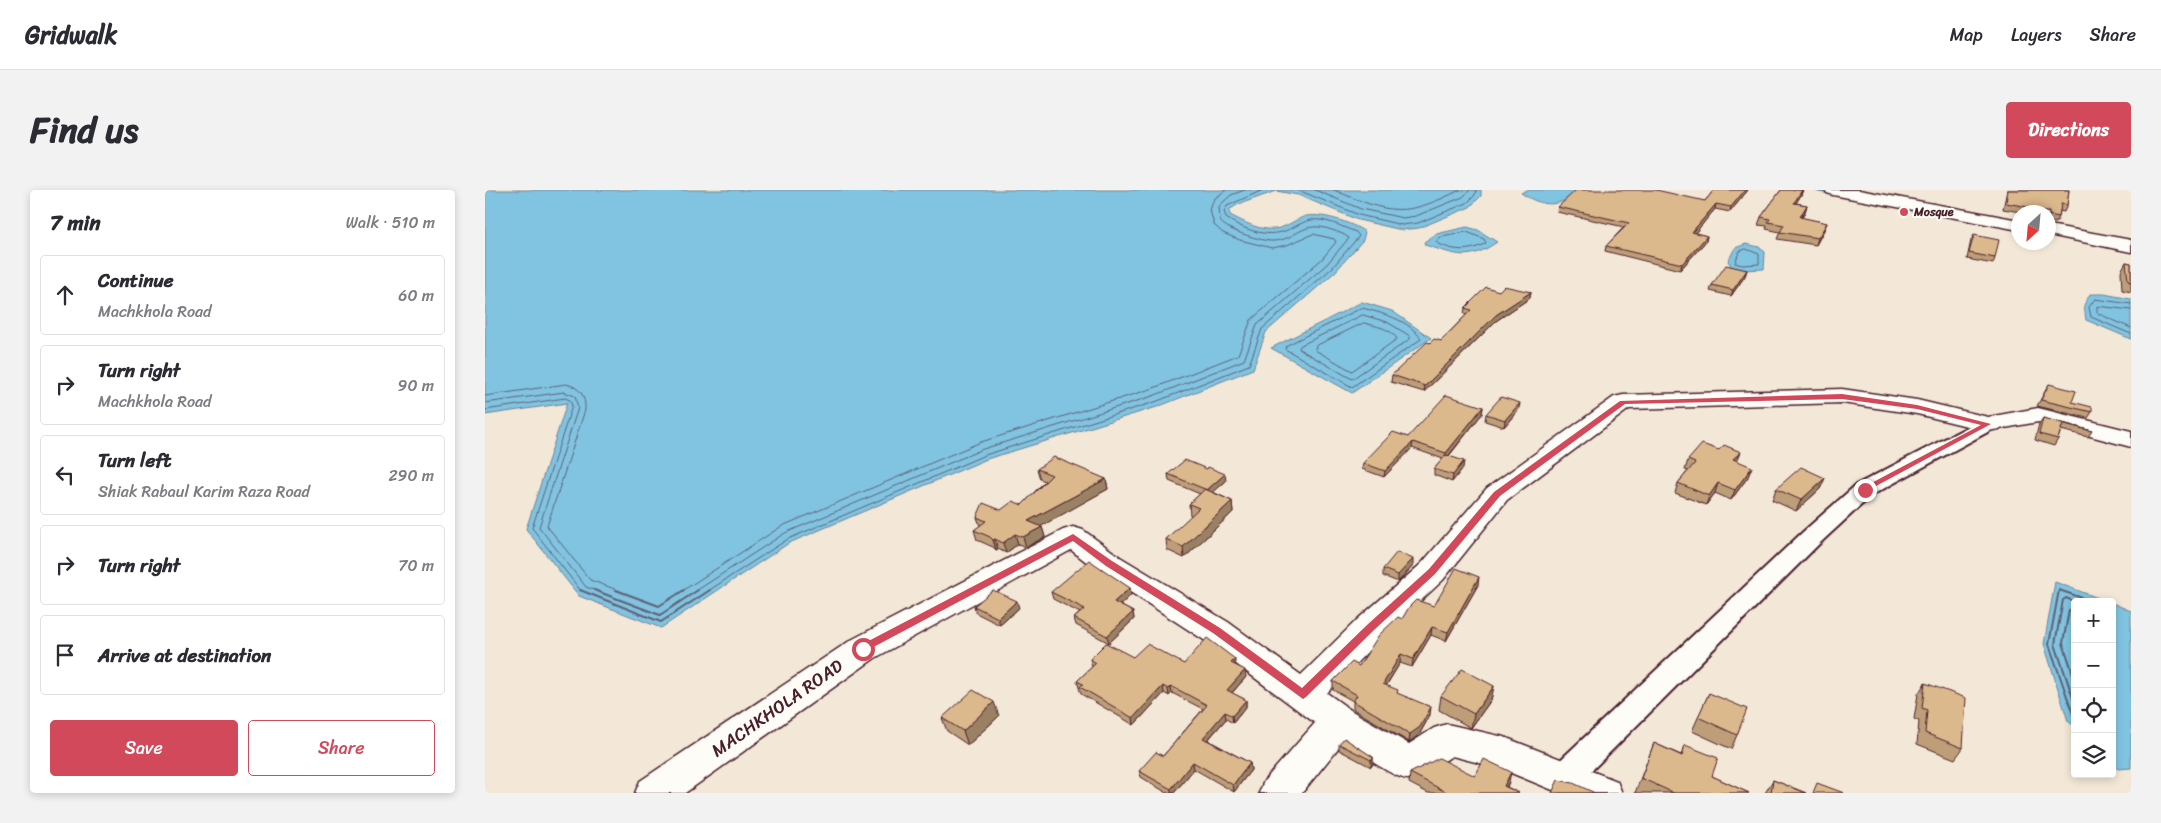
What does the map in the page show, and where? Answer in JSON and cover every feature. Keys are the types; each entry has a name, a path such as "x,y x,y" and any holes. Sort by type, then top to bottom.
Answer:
{"main road":[{"path":"1833,190 2011,223"},
{"path":"2056,231 2131,246"},
{"path":"1303,694 1432,572 1497,494 1623,402 1842,396 1917,407 1988,424 2038,415 2131,439"},
{"name":"MACHKHOLA ROAD","path":"654,793 863,649 1073,537 1109,564 1216,631 1339,721 1409,764 1447,740 1504,753 1603,793"},
{"path":"1278,793 1339,721"}],"street":[{"path":"1564,777 1812,537 1865,490 1988,424"}],"water":[{"path":"485,190 1481,190 1481,196 1470,207 1419,228 1402,230 1358,220 1298,195 1276,191 1237,205 1229,210 1230,215 1251,225 1263,228 1278,228 1303,217 1317,216 1344,222 1365,232 1363,240 1335,272 1266,332 1253,369 1157,407 987,459 789,543 661,628 579,596 526,529 567,403 485,415"},
{"path":"1527,190 1578,190 1564,200 1551,204 1536,201 1521,193"},
{"path":"1467,227 1478,230 1497,242 1478,252 1462,255 1425,245 1424,242 1436,234"},
{"path":"1746,244 1759,247 1765,252 1764,269 1741,270 1732,267 1728,261 1735,248"},
{"path":"2090,294 2104,294 2131,299 2131,339 2086,320 2084,305"},
{"path":"1362,302 1392,311 1431,338 1352,393 1271,348"},
{"path":"2055,582 2098,598 2071,598 2071,724 2068,721 2044,644"},
{"path":"2116,605 2131,611 2131,768 2118,769 2116,767"}],"building":[{"path":"1576,190 1656,190 1705,201 1714,190 1745,190 1731,207 1716,204 1692,232 1707,236 1682,264 1606,246 1629,223 1558,207"},
{"path":"1781,190 1802,190 1794,203 1807,205 1800,217 1827,223 1818,238 1780,232 1784,225 1768,222 1770,219 1761,217"},
{"path":"2008,190 2069,190 2067,205 2061,204 2059,217 2056,216 2056,205 2017,205 2006,203"},
{"path":"1974,235 1999,240 1995,258 1969,253"},
{"path":"2126,262 2131,263 2131,282 2128,281"},
{"path":"1726,265 1747,270 1733,290 1712,285"},
{"path":"1504,286 1531,292 1496,315 1425,386 1392,375 1427,342 1430,343 1434,339 1441,341 1471,310 1465,308 1486,287 1499,291"},
{"path":"2049,384 2076,391 2072,402 2092,407 2092,412 2041,400"},
{"path":"1446,395 1483,407 1446,453 1413,442 1385,471 1363,463 1393,432 1408,437"},
{"path":"1501,397 1520,403 1505,420 1486,414"},
{"path":"2043,418 2063,423 2058,439 2039,434"},
{"path":"1702,444 1719,450 1724,445 1741,452 1733,459 1752,467 1735,490 1718,483 1709,496 1678,483 1695,463 1688,460"},
{"path":"1446,455 1464,461 1453,475 1434,469"},
{"path":"1054,457 1106,479 1028,521 1042,527 1023,537 1015,534 1003,543 974,530 986,521 977,517 983,503 1001,510 1013,501 1022,505 1052,475 1037,469"},
{"path":"1185,460 1225,474 1207,490 1168,474"},
{"path":"1801,467 1825,478 1801,500 1776,489"},
{"path":"1205,489 1232,501 1183,547 1166,539 1199,508 1189,504"},
{"path":"1397,552 1413,559 1398,575 1383,569"},
{"path":"1089,560 1130,588 1114,602 1133,612 1107,636 1074,618 1085,609 1051,592"},
{"path":"1456,568 1479,577 1448,632 1432,627 1413,659 1401,654 1383,684 1398,690 1397,693 1431,707 1420,727 1410,734 1353,701 1357,695 1333,681 1352,662 1359,666 1379,635 1398,617 1402,619 1416,600 1434,606"},
{"path":"993,590 1017,601 998,618 974,606"},
{"path":"1207,638 1235,659 1231,663 1245,670 1227,690 1246,700 1232,716 1225,712 1203,738 1250,763 1233,785 1193,762 1171,789 1139,771 1156,752 1163,756 1207,705 1171,686 1168,689 1163,686 1133,718 1080,687 1083,684 1077,681 1096,663 1090,659 1106,643 1133,657 1147,644 1184,664"},
{"path":"1462,669 1494,686 1474,714 1441,696"},
{"path":"1925,683 1966,698 1963,748 1925,733 1927,710 1922,708"},
{"path":"973,690 994,702 963,731 942,718"},
{"path":"1709,693 1747,709 1737,735 1698,717"},
{"path":"1344,738 1373,757 1371,760 1339,744"},
{"path":"1654,743 1682,756 1685,745 1718,758 1712,776 1749,793 1674,793 1641,778"},
{"path":"1439,758 1475,776 1484,759 1511,772 1504,786 1519,793 1448,793 1410,773"},
{"path":"1558,780 1573,783 1595,793 1552,793"},
{"path":"1773,780 1806,793 1771,793"},
{"path":"1817,783 1844,793 1813,793"}],"waterway":[{"path":"1818,190 1833,193"}],"place":[{"name":"Mosque","path":"1904,212"}],"route":[{"path":"863,649 1073,537 1109,564 1216,631 1303,694 1432,572 1497,494 1623,402 1842,396 1917,407 1988,424 1865,490"}]}
